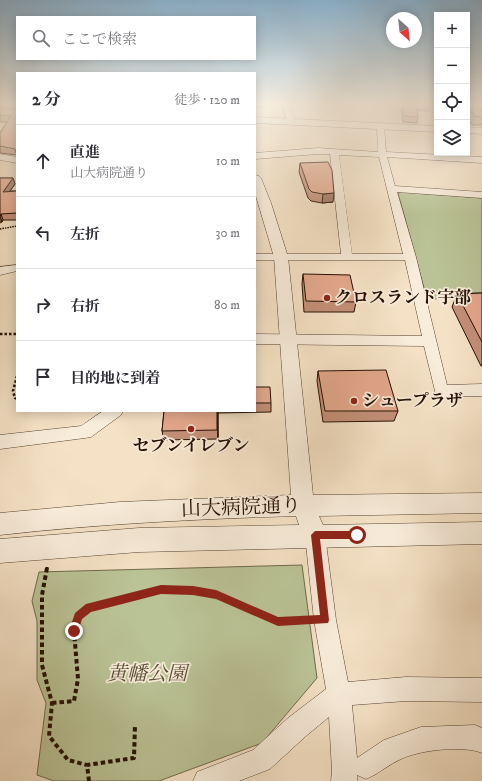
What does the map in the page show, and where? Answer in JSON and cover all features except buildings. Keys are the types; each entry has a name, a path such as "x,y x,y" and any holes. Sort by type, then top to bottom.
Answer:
{"street":[{"path":"381,141 382,154 410,258 441,391 482,390"},
{"path":"256,156 318,151 482,160"},
{"path":"334,152 347,257"},
{"path":"0,157 16,160"},
{"path":"256,180 265,203 281,257 304,505 315,535 325,620 340,694 345,771 344,781"},
{"path":"392,190 482,195"},
{"path":"256,257 410,258"},
{"path":"0,271 16,268"},
{"path":"256,339 430,341"},
{"path":"0,442 86,432 115,412"},
{"name":"山大病院通り","path":"0,524 100,515 227,507 482,503"},
{"name":"山大病院通り","path":"0,551 139,540 315,535 482,533"},
{"path":"206,781 262,760 297,727 340,694 406,689 482,690"},
{"path":"366,766 393,749 421,739 475,737 482,741"}],"path":[{"path":"0,229 16,226"},
{"path":"0,334 16,334"},
{"path":"16,380 13,390 16,398"},
{"path":"47,567 42,595 42,665 52,703 49,736 68,760 87,765 134,758 135,725"},
{"path":"52,703 74,700 78,679 74,631 78,617 89,608 161,590 193,591 216,595 278,622 325,620"},
{"path":"87,765 89,781"}],"green space":[{"path":"402,192 482,198 482,298 427,299 398,193"},
{"name":"黄幡公園","path":"302,565 317,678 262,743 159,781 54,781 37,775 46,703 37,680 37,621 32,601 39,572"}],"place":[{"name":"クロスランド宇部","path":"327,298"},
{"name":"シュープラザ","path":"354,401"},
{"name":"セブンイレブン","path":"191,429"}],"route":[{"path":"74,631 78,617 89,608 161,590 193,591 216,595 278,622 325,620 315,535 357,535"}]}
